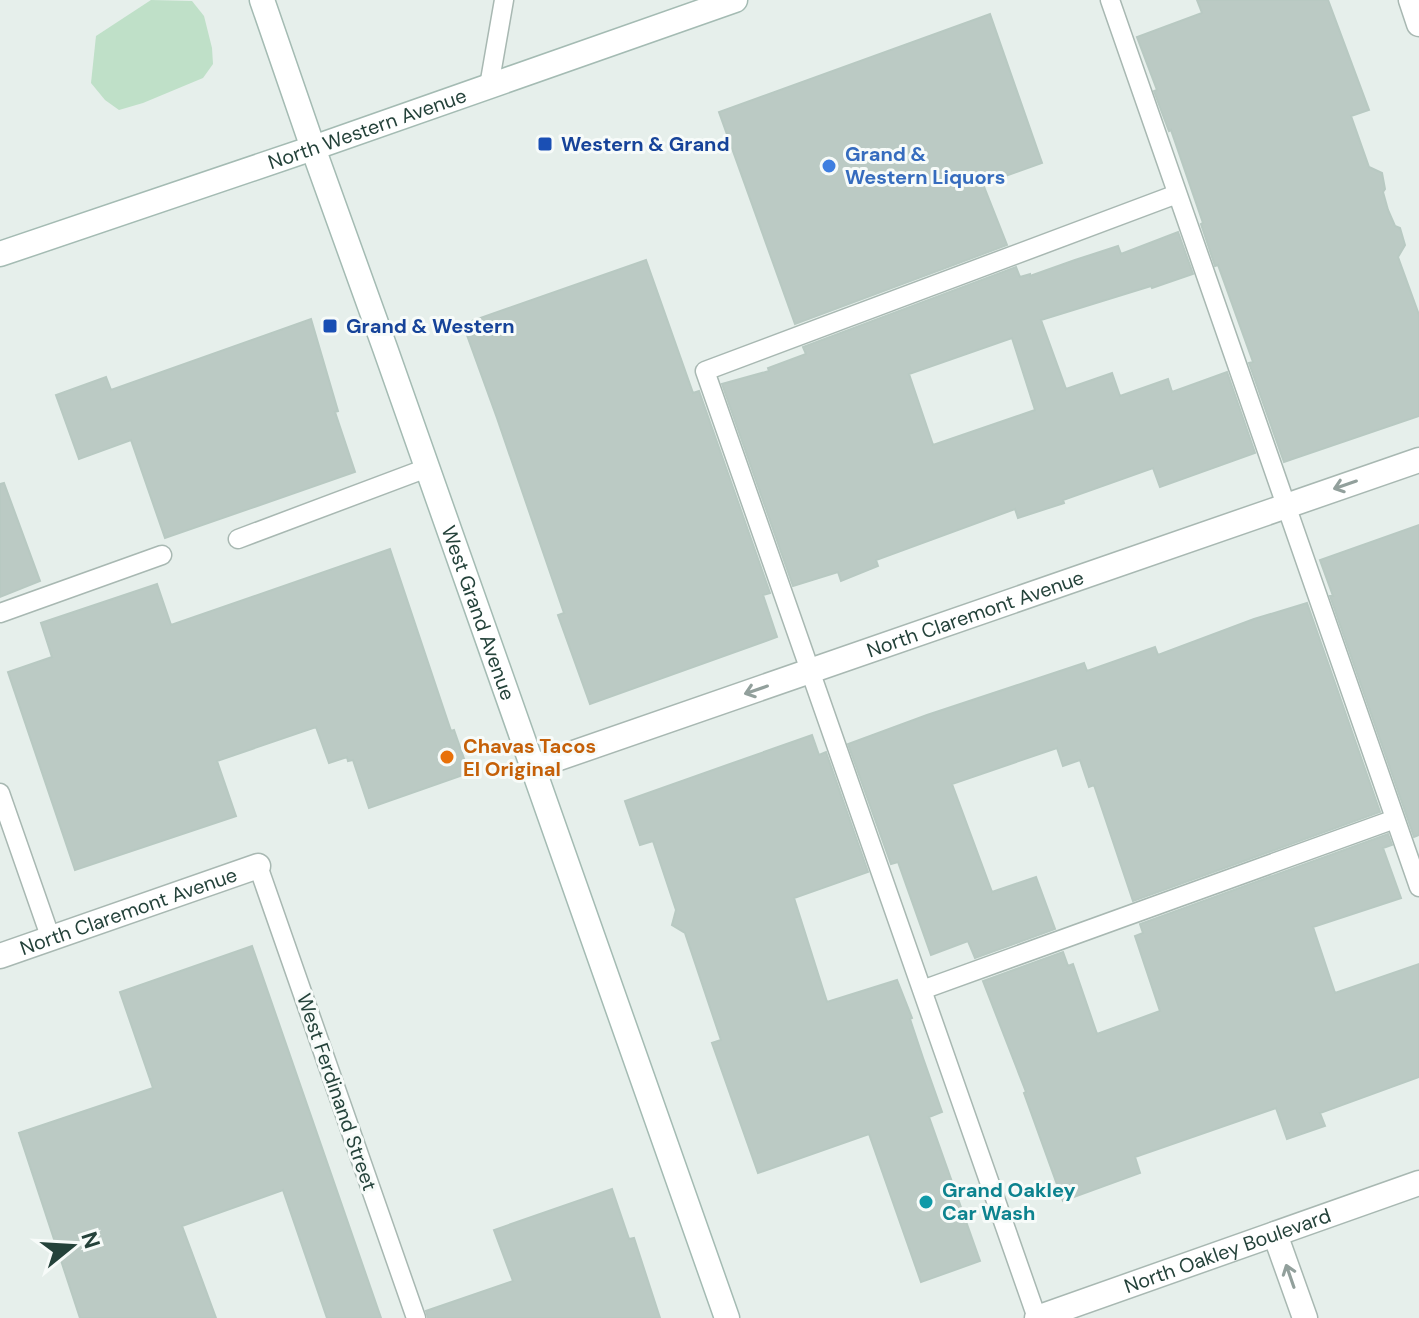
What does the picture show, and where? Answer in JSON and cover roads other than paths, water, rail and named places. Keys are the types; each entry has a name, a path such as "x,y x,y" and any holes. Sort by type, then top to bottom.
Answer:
{"main road":[{"name":"West Grand Avenue","path":"262,0 727,1318"},
{"name":"North Western Avenue","path":"0,254 735,0"},
{"path":"1411,0 1419,24"},
{"name":"North Claremont Avenue","path":"533,767 1419,460"},
{"name":"North Claremont Avenue","path":"0,956 258,866"},
{"name":"North Oakley Boulevard","path":"1037,1318 1419,1183"},
{"path":"1275,1234 1305,1318"}],"lane":[{"path":"489,86 504,0"},
{"path":"1110,0 1419,887"},
{"path":"1037,1318 705,371 1177,194"},
{"path":"238,539 427,468"},
{"path":"0,613 162,555"},
{"path":"0,793 51,939"},
{"path":"922,990 1395,819"},
{"name":"West Ferdinand Street","path":"258,866 416,1318"}],"place":[{"name":"Western & Grand","path":"545,144"},
{"name":"Grand & Western Liquors","path":"829,166"},
{"name":"Grand & Western","path":"330,326"},
{"name":"Chavas Tacos El Original","path":"447,757"},
{"name":"Grand Oakley Car Wash","path":"926,1202"}]}
